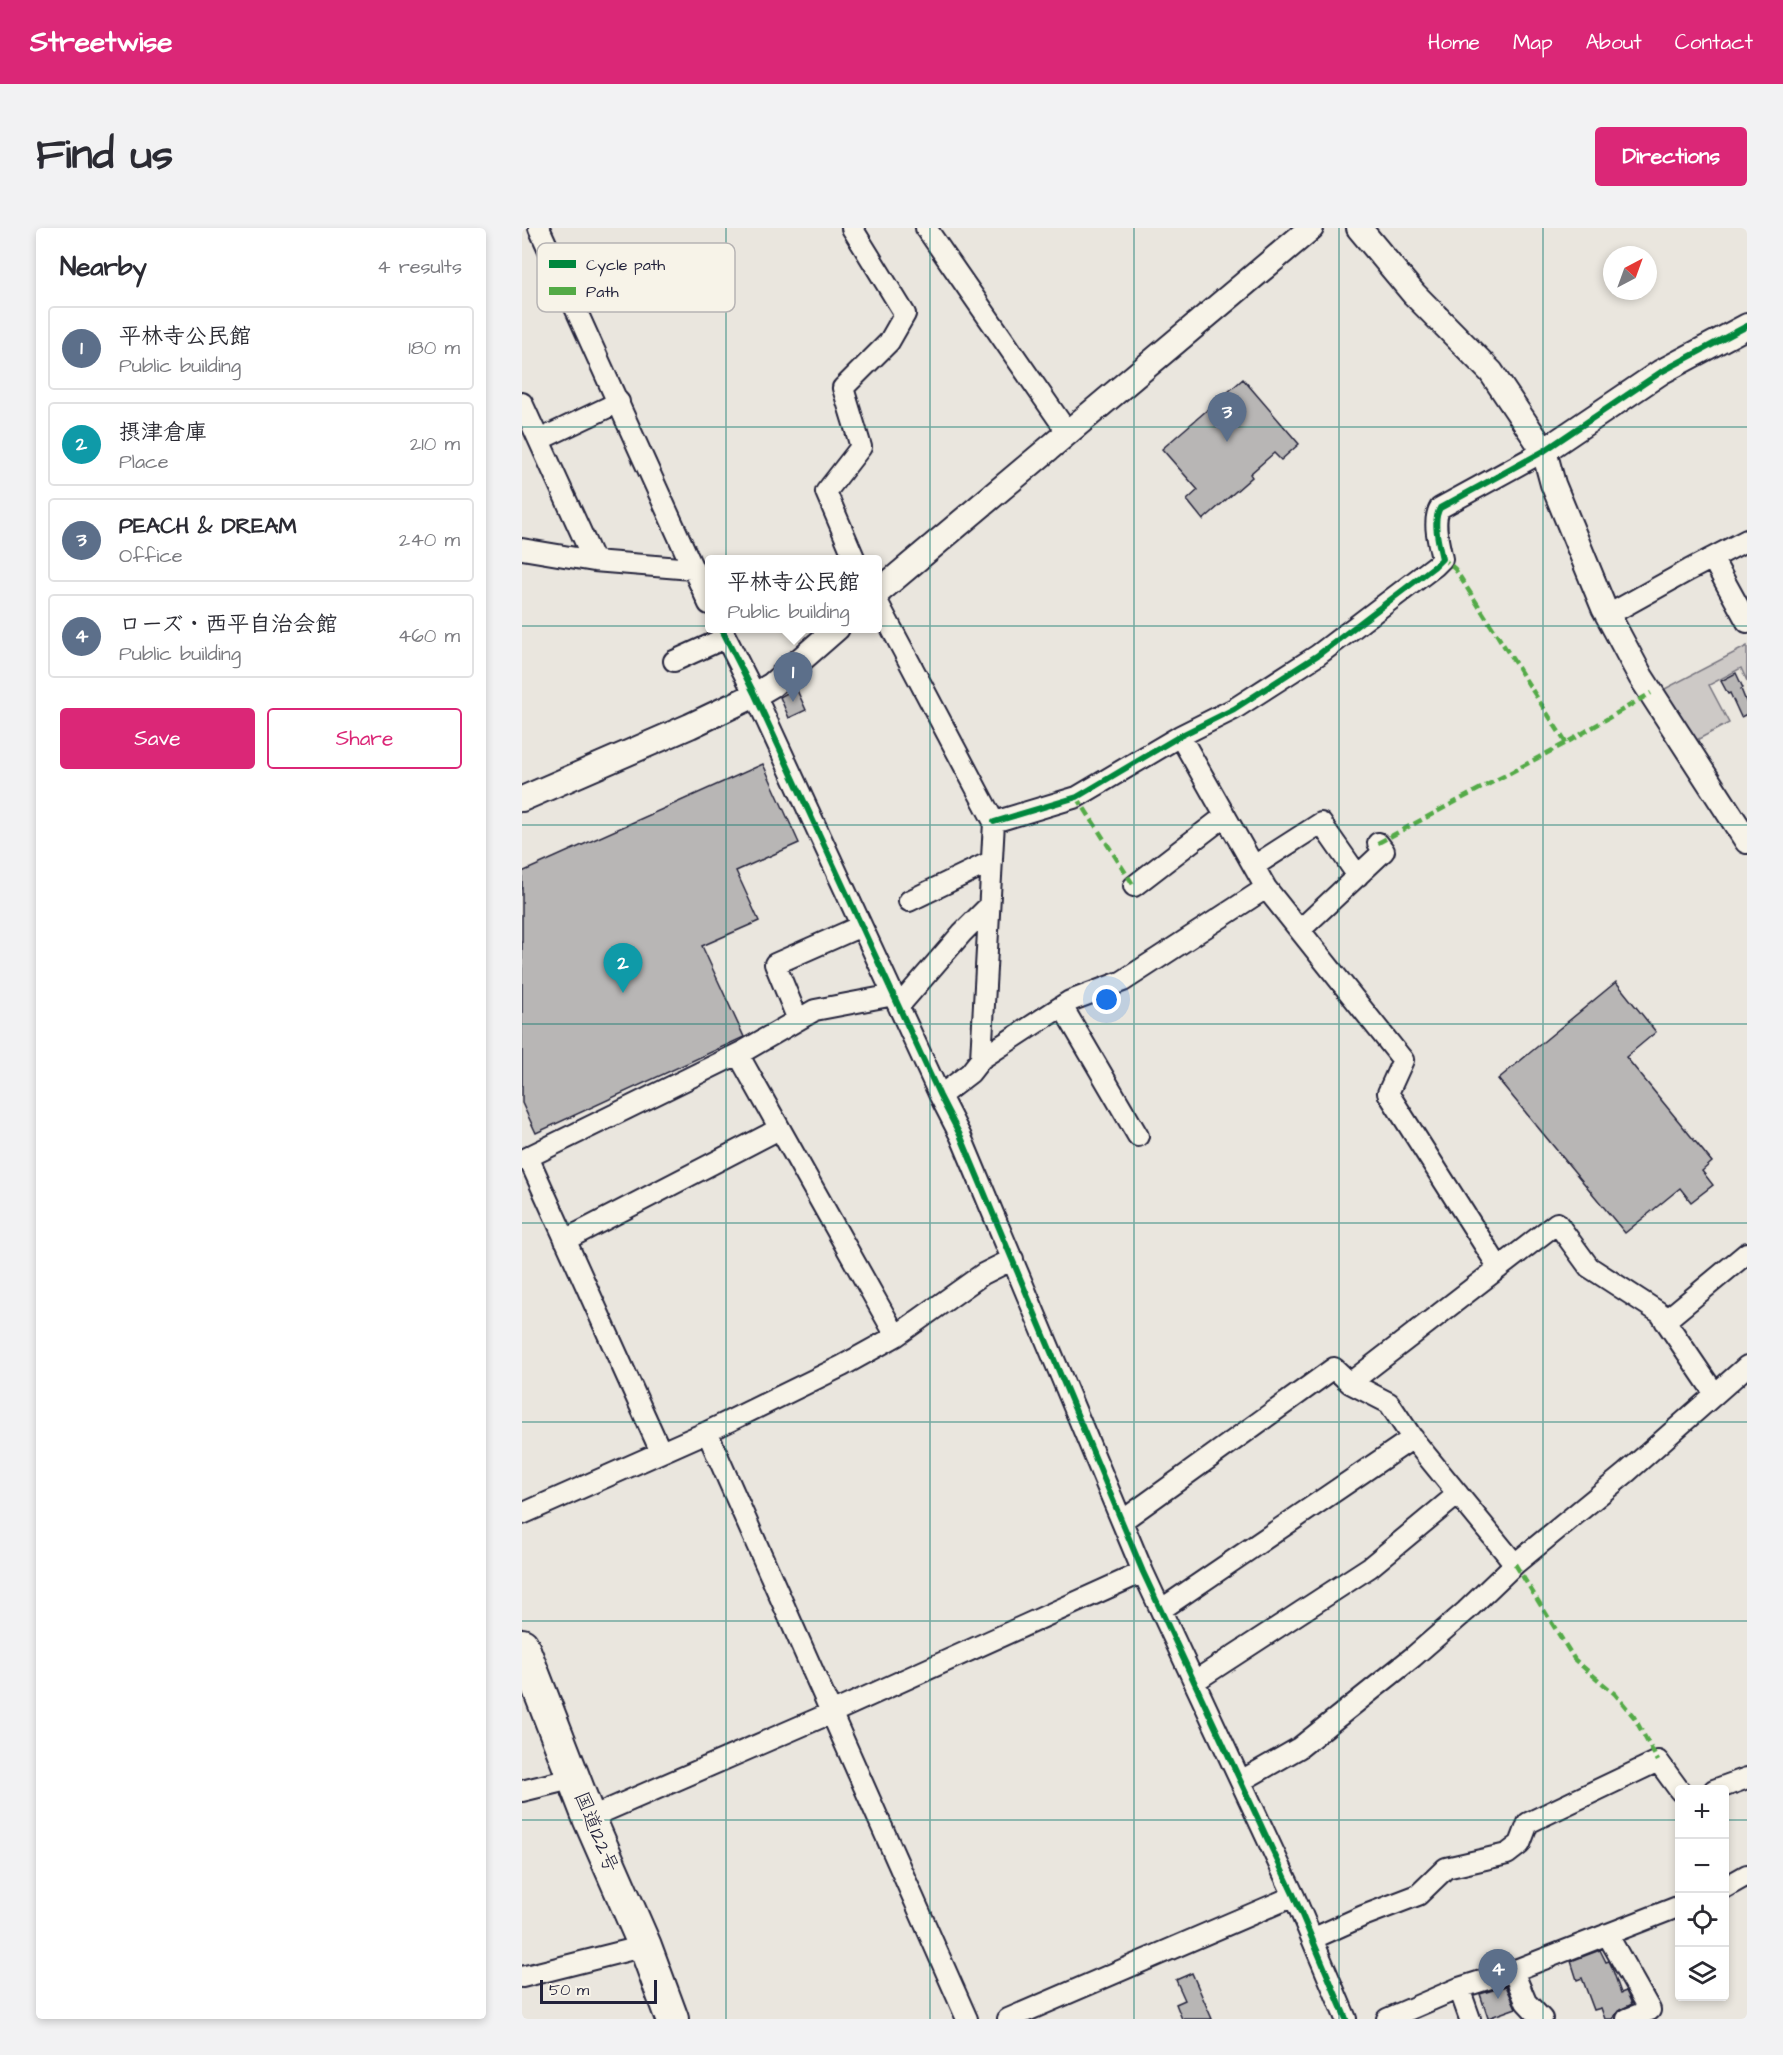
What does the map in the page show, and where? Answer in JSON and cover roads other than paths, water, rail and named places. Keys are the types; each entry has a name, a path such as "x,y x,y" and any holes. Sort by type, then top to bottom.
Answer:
{"highway":[{"name":"国道122号","path":"522,1645 589,1818 645,1946 672,2019"}],"street":[{"path":"539,228 546,243"},
{"path":"852,228 905,314 889,342 843,388 861,447 826,492 853,555"},
{"path":"926,228 1068,433"},
{"path":"882,589 1311,228"},
{"path":"1359,228 1414,294 1491,372 1544,451 1553,484 1608,615 1641,677 1747,841"},
{"path":"578,312 705,596"},
{"path":"994,822 1077,797 1180,736 1234,709 1318,655 1442,559 1437,525 1437,513 1440,508 1544,451 1661,372 1747,326"},
{"path":"539,440 619,402"},
{"path":"522,403 594,561"},
{"path":"1608,615 1747,540"},
{"path":"522,549 594,561 692,569"},
{"path":"1712,558 1747,622"},
{"path":"882,610 994,822 981,1059"},
{"path":"674,661 723,633 755,695 961,1137 1143,1572 1294,1896 1346,2019"},
{"path":"522,799 690,726 755,695 772,685 831,633"},
{"path":"1180,736 1266,888 1403,1060 1388,1093 1499,1268"},
{"path":"1134,886 1226,816"},
{"path":"1254,866 1321,823 1358,876"},
{"path":"1300,930 1384,851 1378,843"},
{"path":"909,901 992,861"},
{"path":"940,1096 970,1073 981,1059 1062,1006 1124,981 1266,888"},
{"path":"661,1452 565,1240 525,1159 738,1054 815,1010 896,1001 989,906"},
{"path":"798,1020 775,964 861,926"},
{"path":"1062,1006 1138,1136"},
{"path":"738,1054 896,1336"},
{"path":"565,1240 779,1129"},
{"path":"1350,1383 1557,1223 1589,1267 1660,1313 1715,1394"},
{"path":"1665,1321 1747,1253"},
{"path":"522,1514 707,1432 842,1366 896,1336 983,1274 1013,1259"},
{"path":"1241,1781 1299,1748 1413,1657 1515,1564 1626,1473 1747,1366"},
{"path":"1122,1521 1334,1368 1350,1383 1389,1403 1413,1438 1515,1564"},
{"path":"707,1432 967,2019"},
{"path":"1162,1609 1413,1438"},
{"path":"1195,1681 1370,1567 1458,1494"},
{"path":"589,1818 831,1713 1143,1572"},
{"path":"1312,1939 1418,1895 1446,1868 1507,1854 1520,1844 1527,1823 1658,1761 1676,1785"},
{"path":"1728,1785 1747,1778"},
{"path":"522,1791 575,1779"},
{"path":"1729,1886 1747,1875"},
{"path":"1008,2019 1294,1896"},
{"path":"1388,2019 1459,1988 1513,1971 1675,1908"},
{"path":"1607,1934 1650,2010 1627,2019"},
{"path":"522,1977 645,1946"},
{"path":"1513,1971 1526,2002 1542,2019"},
{"path":"1459,1988 1470,2019"}],"place":[{"name":"PEACH & DREAM","path":"1227,442"},
{"name":"平林寺公民館","path":"793,702"},
{"name":"摂津倉庫","path":"623,993"},
{"name":"ローズ・西平自治会館","path":"1498,1999"}]}
